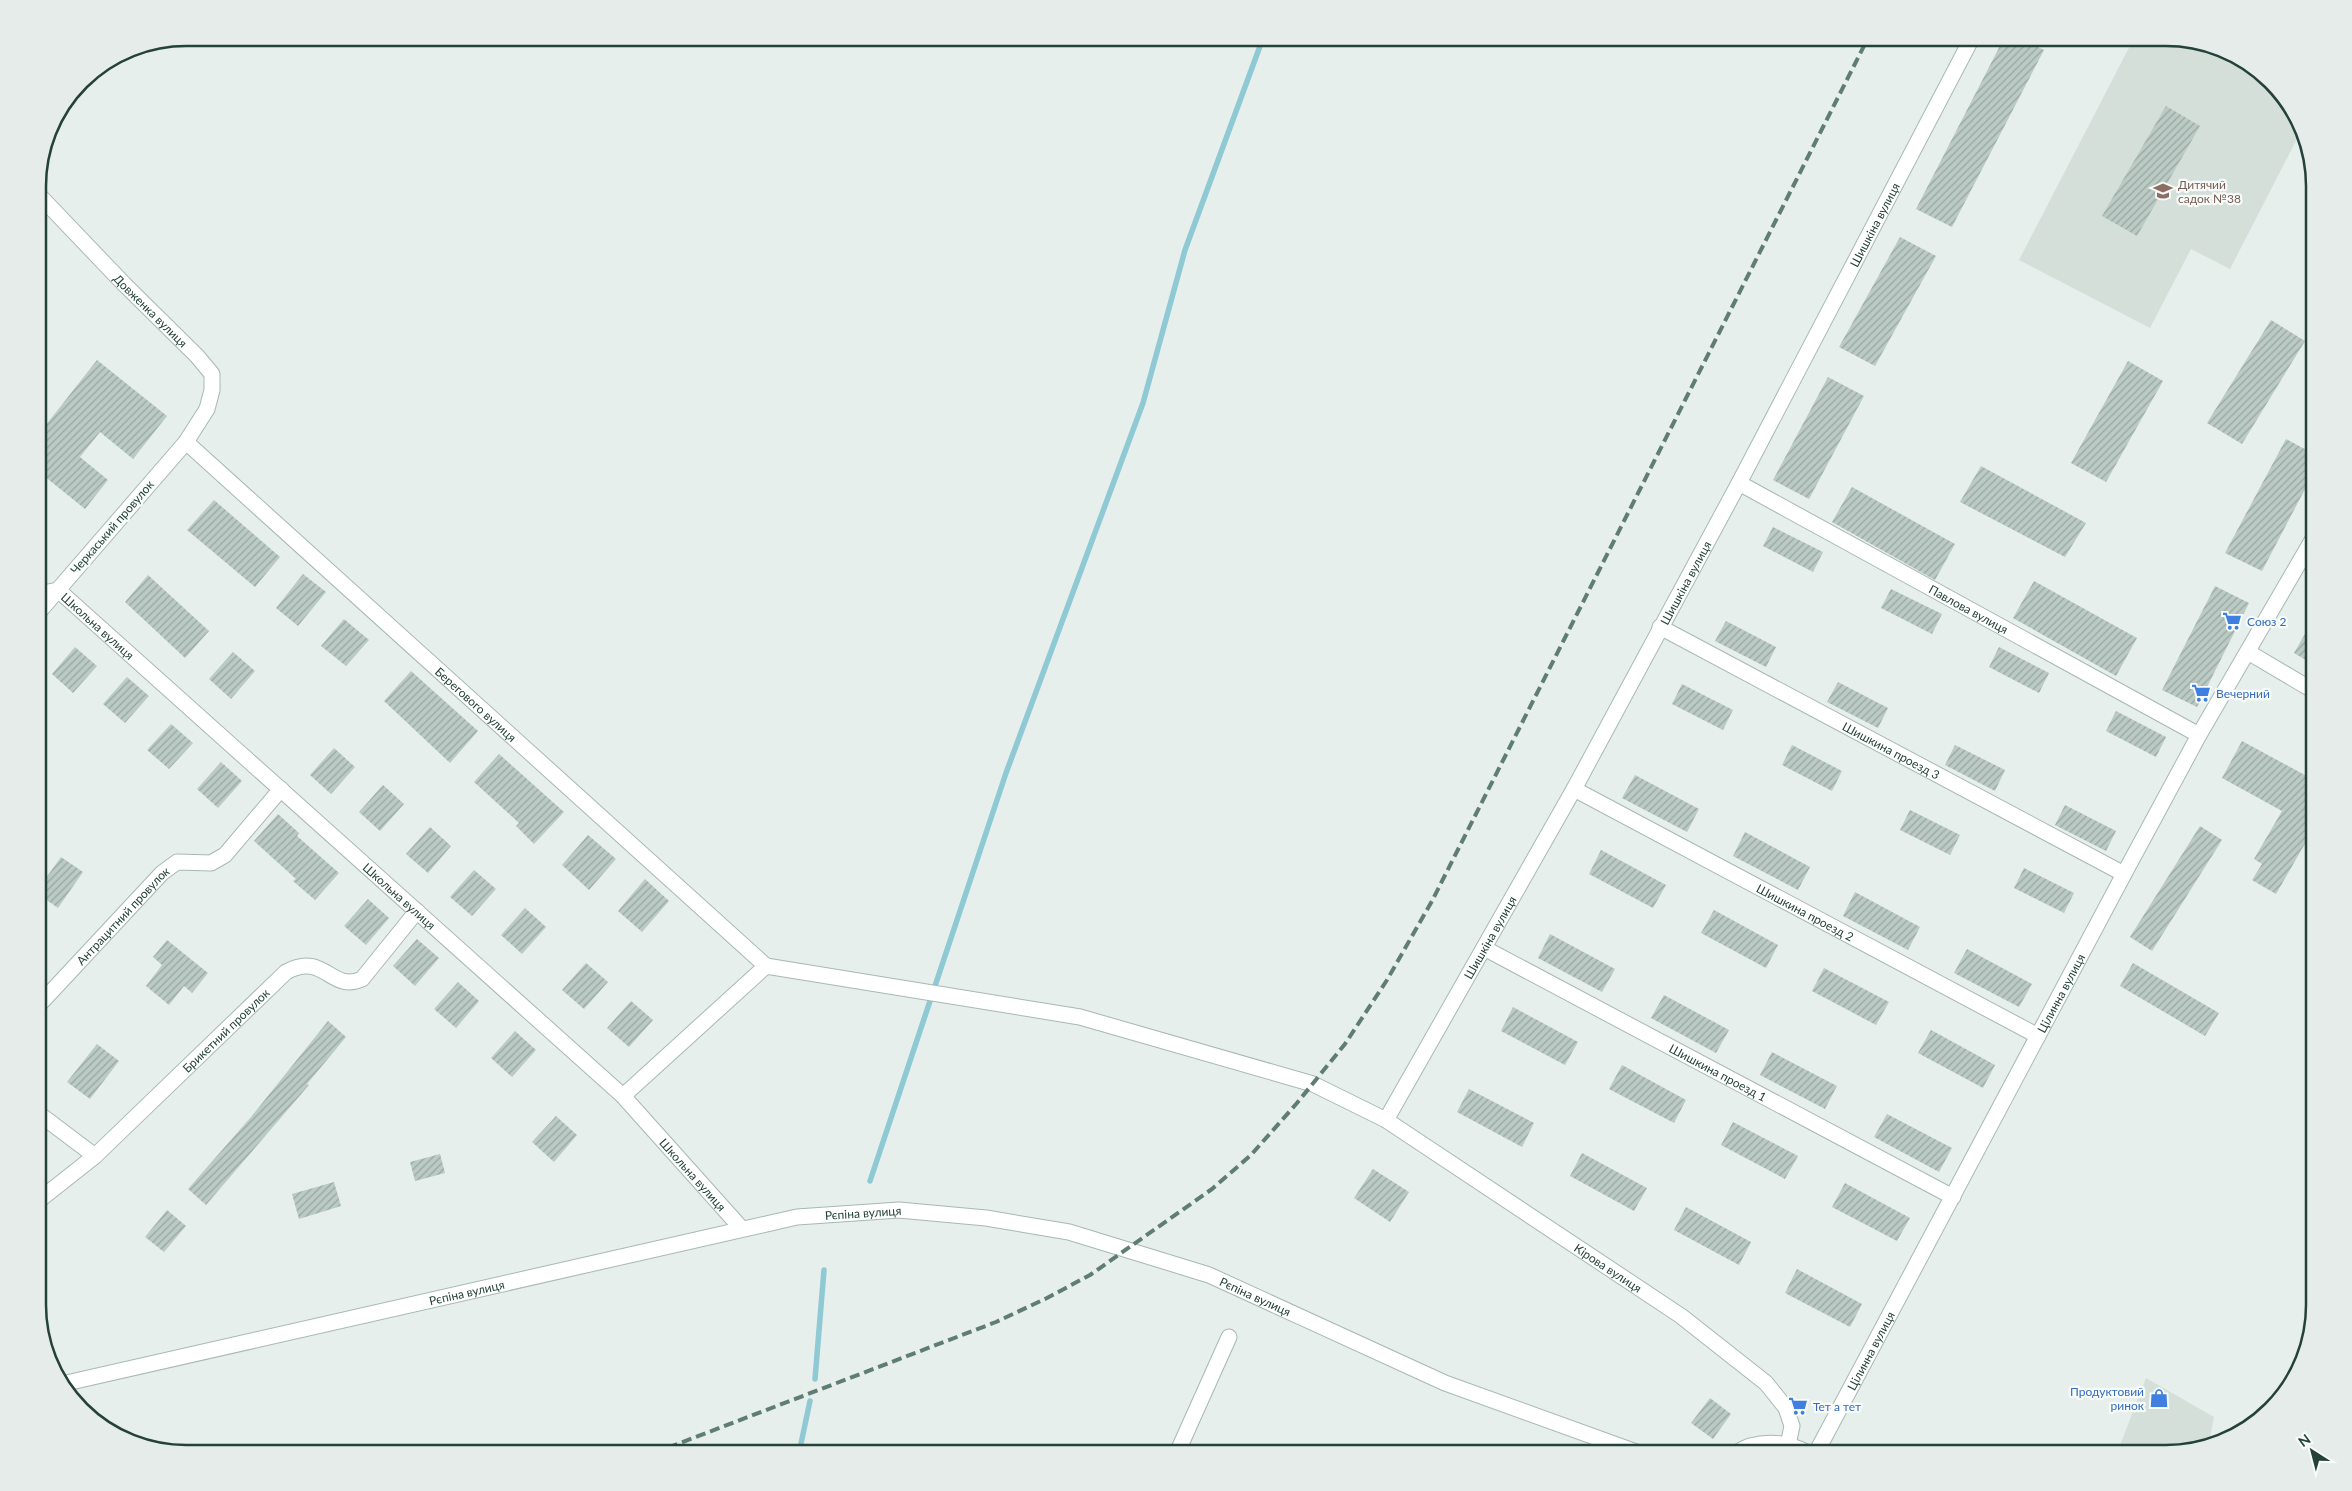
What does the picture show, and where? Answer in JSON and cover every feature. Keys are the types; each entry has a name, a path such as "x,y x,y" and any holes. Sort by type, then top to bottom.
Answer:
{"street":[{"name":"Шишкіна вулиця","path":"1386,1120 1574,789 1739,483 1968,46"},
{"name":"Довженка вулиця","path":"47,203 124,284 197,356 212,374 212,390 207,409 186,442"},
{"name":"Черкаський провулок","path":"47,603 186,442"},
{"name":"Берегового вулиця","path":"186,442 766,966"},
{"name":"Павлова вулиця","path":"1739,483 2199,735"},
{"name":"Цілинна вулиця","path":"1821,1445 2199,735 2306,551"},
{"name":"Школьна вулиця","path":"47,592 58,590 623,1096 742,1229"},
{"name":"Шишкина проезд 3","path":"1660,627 2124,874"},
{"path":"2248,652 2306,686"},
{"name":"Антрацитний провулок","path":"47,996 162,873 177,862 211,863 225,855 281,789"},
{"name":"Шишкина проезд 2","path":"1574,789 2038,1036"},
{"name":"Брикетний провулок","path":"47,1194 95,1156 286,972 298,966 310,964 341,980 353,983 362,979 417,912"},
{"name":"Шишкина проезд 1","path":"1484,948 1953,1197"},
{"path":"623,1096 766,966"},
{"name":"Кірова вулиця","path":"766,966 1080,1017 1313,1084 1386,1120 1681,1316 1766,1383 1786,1408 1792,1426 1788,1445"},
{"path":"47,1120 95,1156"},
{"name":"Рєпіна вулиця","path":"70,1382 797,1217 899,1210 986,1218 1068,1232 1209,1275 1445,1383 1614,1445"},
{"path":"1181,1445 1228,1337"},
{"path":"1758,1445 1779,1443 1788,1445"}],"shaded area":[{"name":"Дитячий садок №38","path":"2130,46 2184,47 2202,51 2228,61 2244,70 2271,94 2291,124 2297,139 2230,269 2191,249 2150,328 2019,260"},
{"name":"Продуктовий ринок","path":"2146,1378 2214,1417 2210,1437 2202,1440 2184,1444 2120,1445"}],"building":[{"path":"2000,46 2036,46 2044,50 1952,227 1916,209"},
{"name":"Дитячий садок №38","path":"2166,106 2200,126 2137,236 2102,216"},
{"path":"1900,237 1936,256 1875,366 1839,347"},
{"path":"2271,320 2305,341 2242,444 2207,423"},
{"path":"97,360 167,416 133,459 100,432 80,457 108,480 85,509 47,478 47,424"},
{"path":"2128,361 2163,381 2106,482 2071,463"},
{"path":"1828,377 1864,396 1809,499 1773,480"},
{"path":"2286,439 2306,450 2306,487 2262,571 2225,553"},
{"path":"1981,466 2086,523 2065,557 1960,502"},
{"path":"1852,487 1955,544 1935,580 1832,522"},
{"path":"214,500 280,557 255,587 187,530"},
{"path":"1773,527 1823,552 1813,572 1763,546"},
{"path":"303,574 326,592 298,626 276,608"},
{"path":"148,575 209,631 185,658 125,602"},
{"path":"2034,581 2137,638 2116,676 2013,618"},
{"path":"2215,586 2249,603 2197,707 2162,690"},
{"path":"1891,589 1942,614 1932,634 1881,608"},
{"path":"344,619 369,640 346,666 321,646"},
{"path":"1726,621 1776,647 1766,667 1715,641"},
{"path":"2306,632 2306,660 2294,653"},
{"path":"75,647 97,666 73,693 52,674"},
{"path":"1999,647 2049,673 2039,693 1989,667"},
{"path":"233,652 255,671 231,699 209,679"},
{"path":"411,671 478,731 450,763 384,701"},
{"path":"127,677 149,696 125,723 103,704"},
{"path":"1838,682 1888,708 1878,728 1827,702"},
{"path":"1682,684 1733,710 1723,730 1672,704"},
{"path":"2116,711 2166,737 2156,757 2106,731"},
{"path":"171,724 193,743 169,769 147,750"},
{"path":"2242,741 2306,776 2306,842 2276,894 2252,880 2262,864 2254,859 2282,811 2222,778"},
{"path":"1792,745 1842,771 1832,791 1782,765"},
{"path":"1955,745 2005,770 1995,791 1945,765"},
{"path":"334,748 355,767 331,794 310,775"},
{"path":"499,754 564,812 534,844 516,826 519,823 474,782"},
{"path":"221,762 242,781 218,808 197,789"},
{"path":"1635,775 1699,809 1687,832 1622,798"},
{"path":"383,785 404,804 380,831 359,812"},
{"path":"2065,805 2116,831 2106,851 2055,825"},
{"path":"1910,810 1960,835 1950,855 1900,830"},
{"path":"278,814 299,833 297,836 339,873 315,900 293,881 296,879 254,841"},
{"path":"2200,826 2222,840 2152,951 2130,937"},
{"path":"430,827 451,846 428,873 406,854"},
{"path":"1745,832 1810,867 1798,890 1733,856"},
{"path":"588,835 616,859 589,890 562,865"},
{"path":"1601,850 1666,885 1653,908 1589,874"},
{"path":"61,857 83,872 58,908 47,900 47,876"},
{"path":"2024,868 2074,893 2064,913 2014,888"},
{"path":"474,870 496,889 472,916 450,897"},
{"path":"645,879 669,901 642,932 618,911"},
{"path":"1855,892 1920,927 1908,950 1843,916"},
{"path":"368,899 389,918 366,945 344,926"},
{"path":"525,908 546,927 522,954 501,935"},
{"path":"1714,910 1778,945 1766,968 1701,933"},
{"path":"1550,934 1615,969 1602,992 1538,958"},
{"path":"417,939 439,958 415,986 393,966"},
{"path":"167,940 208,973 192,993 184,986 169,1005 146,986 162,965 153,957"},
{"path":"1967,949 2032,984 2019,1007 1954,973"},
{"path":"586,963 608,982 584,1009 562,990"},
{"path":"2133,963 2219,1013 2205,1036 2120,986"},
{"path":"1824,968 1889,1002 1876,1025 1812,991"},
{"path":"458,982 479,1001 456,1028 434,1009"},
{"path":"1664,995 1729,1030 1716,1053 1651,1018"},
{"path":"631,1001 653,1020 629,1047 607,1028"},
{"path":"1513,1007 1578,1042 1565,1065 1501,1031"},
{"path":"328,1021 346,1037 307,1084 309,1085 206,1205 188,1189 251,1117"},
{"path":"1931,1030 1995,1065 1983,1088 1918,1053"},
{"path":"515,1031 536,1050 512,1077 491,1058"},
{"path":"97,1044 119,1061 90,1099 67,1082"},
{"path":"1772,1052 1837,1086 1825,1109 1760,1075"},
{"path":"1622,1065 1686,1100 1674,1123 1609,1089"},
{"path":"1469,1089 1534,1123 1522,1147 1457,1112"},
{"path":"1887,1114 1952,1148 1939,1172 1874,1137"},
{"path":"556,1116 577,1135 554,1162 532,1142"},
{"path":"1733,1122 1798,1156 1785,1179 1721,1145"},
{"path":"1582,1153 1647,1188 1634,1211 1570,1176"},
{"path":"440,1154 445,1173 415,1181 410,1162"},
{"path":"1373,1169 1409,1192 1390,1222 1354,1198"},
{"path":"334,1182 341,1206 299,1219 292,1194"},
{"path":"1845,1183 1910,1218 1897,1241 1832,1207"},
{"path":"1686,1207 1751,1242 1739,1265 1674,1230"},
{"path":"167,1210 186,1226 164,1252 145,1237"},
{"path":"1797,1269 1862,1304 1850,1327 1785,1293"},
{"path":"1710,1398 1731,1414 1713,1439 1691,1423"}],"waterway":[{"path":"870,1181 1006,773 1143,403 1185,250 1260,46"},
{"path":"815,1379 824,1270"},
{"path":"801,1445 810,1401"}],"railway":[{"path":"675,1445 996,1322 1090,1275 1212,1189 1251,1155 1297,1103 1345,1044 1387,980 1432,901 1864,46"}],"place":[{"name":"Дитячий садок №38","path":"2163,191"},
{"name":"Союз 2","path":"2232,621"},
{"name":"Вечерний","path":"2201,693"},
{"name":"Продуктовий ринок","path":"2159,1398"},
{"name":"Тет а тет","path":"1798,1406"}]}
